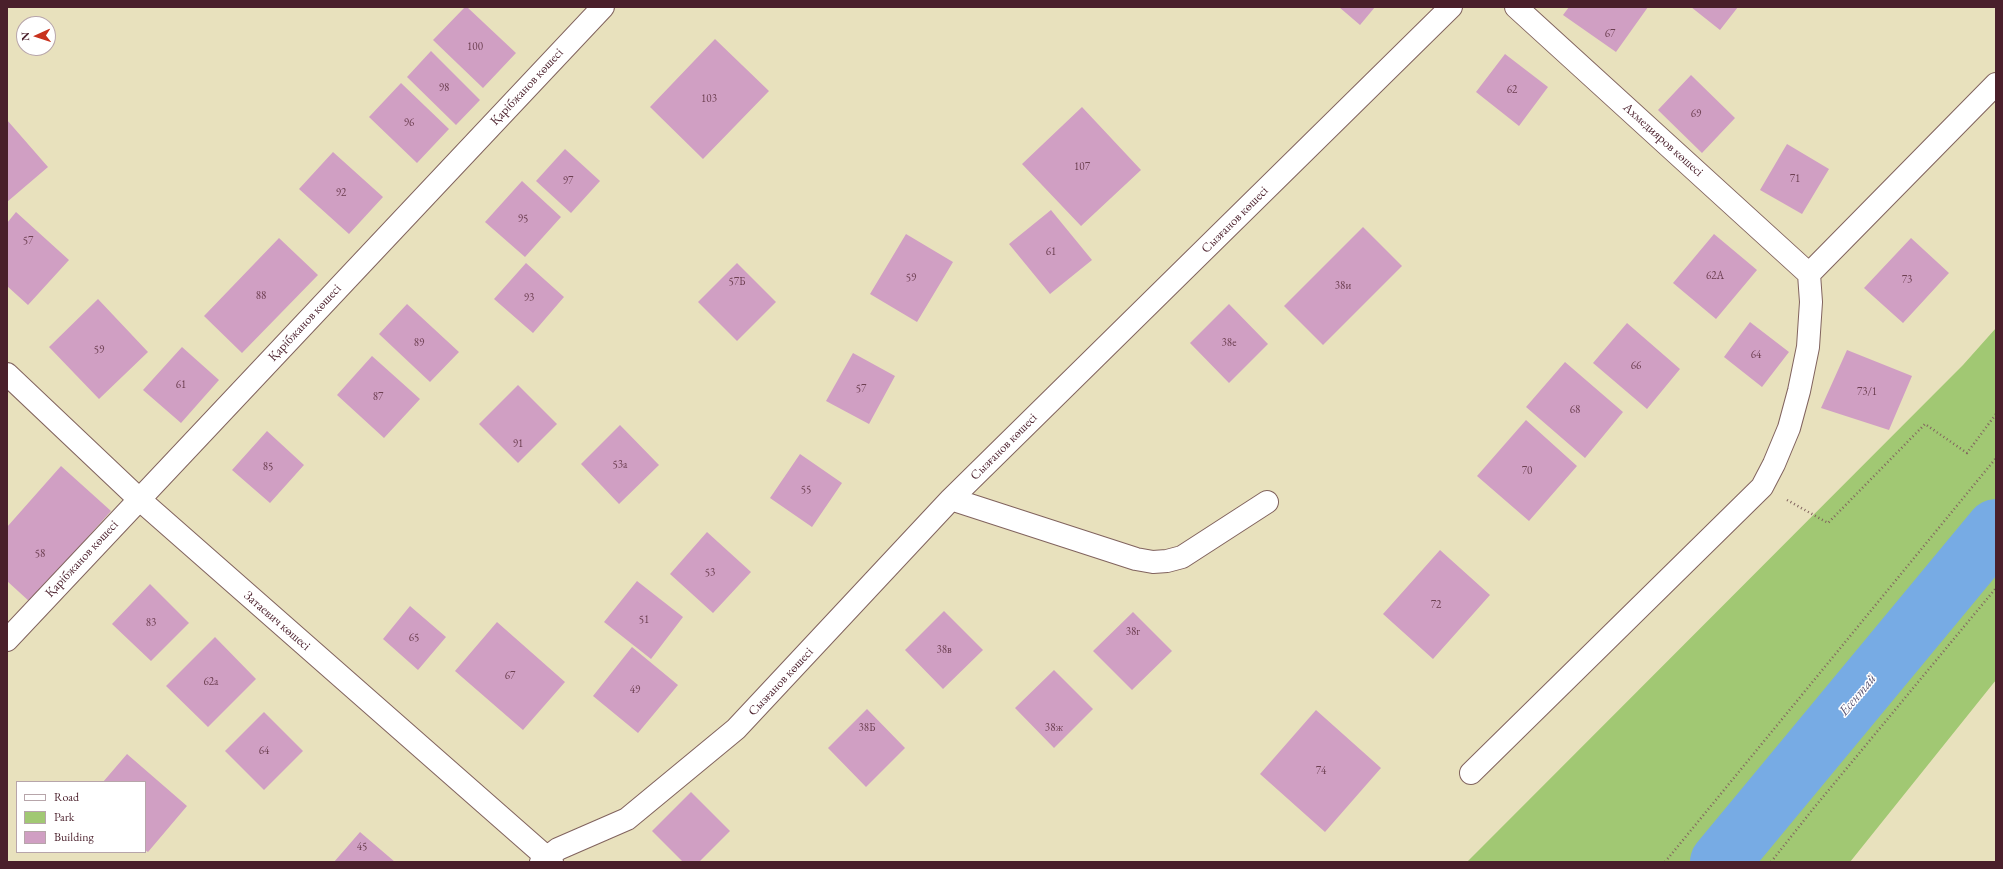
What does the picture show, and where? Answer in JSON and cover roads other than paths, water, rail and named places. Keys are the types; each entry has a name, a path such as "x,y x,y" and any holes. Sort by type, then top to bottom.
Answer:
{"street":[{"name":"Қарібжанов көшесі","path":"7,640 138,499 603,7"},
{"name":"Сызғанов көшесі","path":"547,860 558,850 627,820 736,729 951,499 1451,7"},
{"name":"Ахмедияров көшесі","path":"1516,7 1809,274"},
{"path":"1471,773 1762,486 1774,464 1788,428 1799,391 1808,347 1811,302 1809,274 1996,84"},
{"name":"Затаевич көшесі","path":"7,374 138,499 547,860"},
{"path":"951,499 1136,560 1153,562 1168,561 1182,557 1267,502"}],"waterway":[{"name":"Есентай","path":"1720,862 1996,529"}]}
